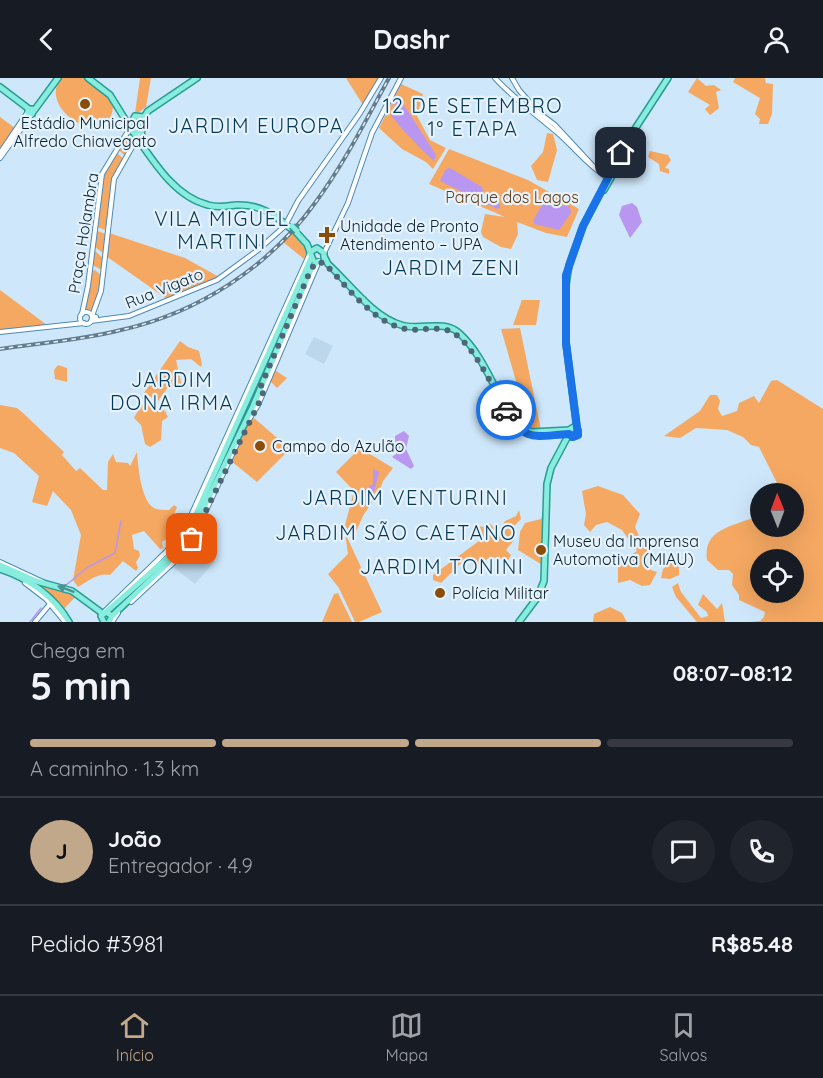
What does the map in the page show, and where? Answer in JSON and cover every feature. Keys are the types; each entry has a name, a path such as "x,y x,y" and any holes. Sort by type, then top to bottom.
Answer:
{"main road":[{"path":"0,89 30,112 56,78"},
{"path":"88,78 110,95 167,177 193,199 214,206 247,205 260,208 289,225 310,254 328,264 385,318 408,327 447,327 456,331 471,350 510,414 528,432 570,433"},
{"path":"94,78 112,93 126,114 139,116 197,78"},
{"path":"135,131 139,116 192,78"},
{"path":"519,622 537,598 544,581 547,484 551,468 570,433 571,394 566,334 566,275 577,241 600,192 611,177 641,117 668,78"},
{"path":"135,131 139,116"},
{"path":"310,254 321,259"},
{"path":"0,567 77,593 102,616 111,620 167,564 188,537 256,403 259,384 310,254"},
{"path":"102,616 165,560 189,530 248,395 259,384 302,290 321,259"},
{"path":"248,395 256,403"},
{"path":"0,567 44,592 67,622"}],"street":[{"name":"Rua Vigato","path":"91,317 129,316 217,280 289,225 298,201 360,113 381,78"},
{"path":"259,384 314,280 321,259 351,194 372,134 401,78"},
{"path":"495,78 566,141 590,168 611,177"},
{"path":"512,78 524,96 594,167 611,177"},
{"path":"0,153 30,112"},
{"path":"0,158 30,112"},
{"path":"548,127 551,121"},
{"name":"Praça Holambra","path":"91,317 101,291 114,179 135,131"},
{"name":"Praça Holambra","path":"81,316 89,281 102,174 135,131"},
{"path":"81,316 91,317"},
{"path":"76,322 81,316"},
{"path":"81,316 84,323"},
{"path":"0,332 76,322 84,323 91,317"},
{"path":"102,616 130,586 159,561 184,528 248,395"},
{"path":"111,620 171,565 194,536 254,414 256,403"},
{"path":"0,567 52,605 67,622"},
{"path":"35,622 52,605"},
{"path":"48,611 57,612"}],"shaded area":[{"path":"397,99 406,108 436,155 434,161 391,115"},
{"path":"450,168 482,187 485,199 500,204 500,208 497,209 440,181 446,169"},
{"path":"544,201 570,207 571,213 559,230 534,224 534,219"},
{"path":"632,203 637,207 642,222 630,238 619,215 622,206"},
{"path":"314,337 333,346 324,364 305,354"},
{"path":"404,431 409,436 406,449 414,466 411,469 392,457 396,454 395,436"},
{"path":"373,469 379,472 373,496 369,497 363,491 373,484"},
{"path":"192,540 215,561 195,584 172,566"}],"green space":[{"name":"Estádio Municipal Alfredo Chiavegato","path":"61,78 84,78 107,95 113,107 109,120 100,126 88,126 76,122 65,113 58,102 56,90"},
{"path":"140,78 151,78 146,107 137,114 135,113"},
{"path":"346,78 378,78 363,105"},
{"path":"697,78 706,86 714,85 721,90 716,92 719,108 710,115 705,109 710,105 688,92"},
{"path":"735,78 765,78 766,83 773,84 772,114 768,124 759,124 760,119 755,114 760,98 733,82"},
{"name":"Parque dos Lagos","path":"401,84 423,94 417,116 430,140 446,148 433,169 426,162 402,149 379,128"},
{"path":"0,117 15,128 0,148"},
{"path":"129,130 136,137 124,155 118,149"},
{"path":"547,133 553,134 557,150 548,182 537,180 531,166 543,152"},
{"name":"Parque dos Lagos","path":"449,149 528,180 579,209 567,237 546,233 517,222 518,234 511,249 501,247 483,237 481,232 485,214 505,217 429,184"},
{"path":"650,151 668,155 671,160 665,168 669,169 669,174 660,171 659,164 648,157"},
{"path":"117,153 124,159 115,174 105,230 97,227 103,173"},
{"path":"97,231 106,234 103,253 95,247"},
{"path":"109,233 185,258 219,277 167,299 106,256"},
{"path":"292,233 308,251 304,259 283,242"},
{"path":"95,251 103,258 102,270 92,265"},
{"path":"312,261 265,375 205,505 175,554 111,613 109,611 145,580 188,531"},
{"path":"95,270 102,276 92,312 84,312 91,271"},
{"path":"0,290 47,325 0,331"},
{"path":"522,300 540,300 536,325 513,325"},
{"path":"520,328 541,430 530,430 501,329"},
{"path":"180,341 199,351 201,367 191,359 176,360 182,387 168,387 158,401 144,393"},
{"path":"58,365 67,368 67,382 55,379 54,370"},
{"path":"273,369 287,378 277,388 269,380"},
{"path":"777,380 823,409 823,622 750,622 760,621 765,612 739,600 739,595 732,585 733,574 729,570 718,570 707,560 707,549 716,534 750,519 750,537 804,537 804,483 777,483 759,447 751,445 743,437 727,430 696,428 680,438 664,436 700,411 710,395 717,395 720,401 718,409 722,416 737,411 739,403 754,396 759,403 771,381"},
{"path":"144,400 165,411 168,417 162,421 161,440 150,447 145,444 141,425 134,418"},
{"path":"0,405 17,408 64,452 62,455 76,471 80,468 103,490 107,490 108,462 113,454 116,462 128,463 130,466 137,452 141,483 150,504 161,510 169,510 174,505 177,507 171,522 177,523 186,519 162,542 163,548 160,549 144,531 132,535 134,549 139,551 140,556 136,562 138,568 136,571 123,561 110,575 98,576 78,587 73,580 81,535 71,510 53,491 47,506 32,502 39,476 14,453 0,448"},
{"path":"254,418 290,449 257,482 231,461 248,423"},
{"path":"360,448 393,468 364,514 353,538 344,529 354,491 336,472"},
{"path":"598,486 623,495 640,514 635,527 639,536 654,554 652,558 644,556 651,570 657,572 650,585 642,586 630,580 618,583 618,563 637,551 622,530 607,522 596,525 590,532 584,525 586,514 582,491"},
{"path":"519,510 521,519 512,528 515,539 506,550 511,555 508,560 491,557 480,563 481,569 473,566 470,559 464,560 441,583 433,580 433,575 483,538 482,532 476,525 483,527 490,524 499,532 505,521 516,516"},
{"path":"543,513 547,517 545,541 534,551 544,557 544,566 518,550 520,532 525,523 541,519"},
{"path":"345,533 382,612 359,622 355,622 339,588 328,574 348,554"},
{"path":"673,560 679,567 679,575 670,579 661,578 663,569"},
{"path":"12,570 77,595 63,610"},
{"path":"678,583 681,592 701,618 708,616 707,612 698,605 703,594 717,609 722,603 725,622 697,622 676,597 672,587"},
{"path":"338,593 352,622 322,622 334,594"},
{"path":"610,607 622,613 627,622 593,622 594,614"}],"waterway":[{"path":"65,586 88,567 115,553 121,521"},
{"path":"30,622 41,608"}],"railway":[{"path":"0,349 91,336 150,322 177,312 230,284 276,247 315,203 345,157 389,78"}],"way so far":[{"path":"192,539 248,422 254,414 265,388 261,386 268,366 311,269 317,262 324,263 384,321 407,329 448,330 456,334 479,364 506,410"}],"place":[{"name":"Estádio Municipal Alfredo Chiavegato","path":"85,104"},
{"name":"Unidade de Pronto Atendimento – UPA","path":"327,235"},
{"name":"Campo do Azulão","path":"260,446"},
{"name":"Museu da Imprensa Automotiva (MIAU)","path":"541,550"},
{"name":"Polícia Militar","path":"440,593"}],"district":[{"name":"12 DE SETEMBRO 1° ETAPA","path":"473,116"},
{"name":"JARDIM EUROPA","path":"256,125"},
{"name":"VILA MIGUEL MARTINI","path":"222,230"},
{"name":"JARDIM ZENI","path":"451,267"},
{"name":"JARDIM DONA IRMA","path":"172,390"},
{"name":"JARDIM VENTURINI","path":"405,497"},
{"name":"JARDIM SÃO CAETANO","path":"396,532"},
{"name":"JARDIM TONINI","path":"442,566"}],"route":[{"path":"506,410 519,430 526,434 569,434 573,437 578,435 566,343 566,275 583,226 621,153"}]}
